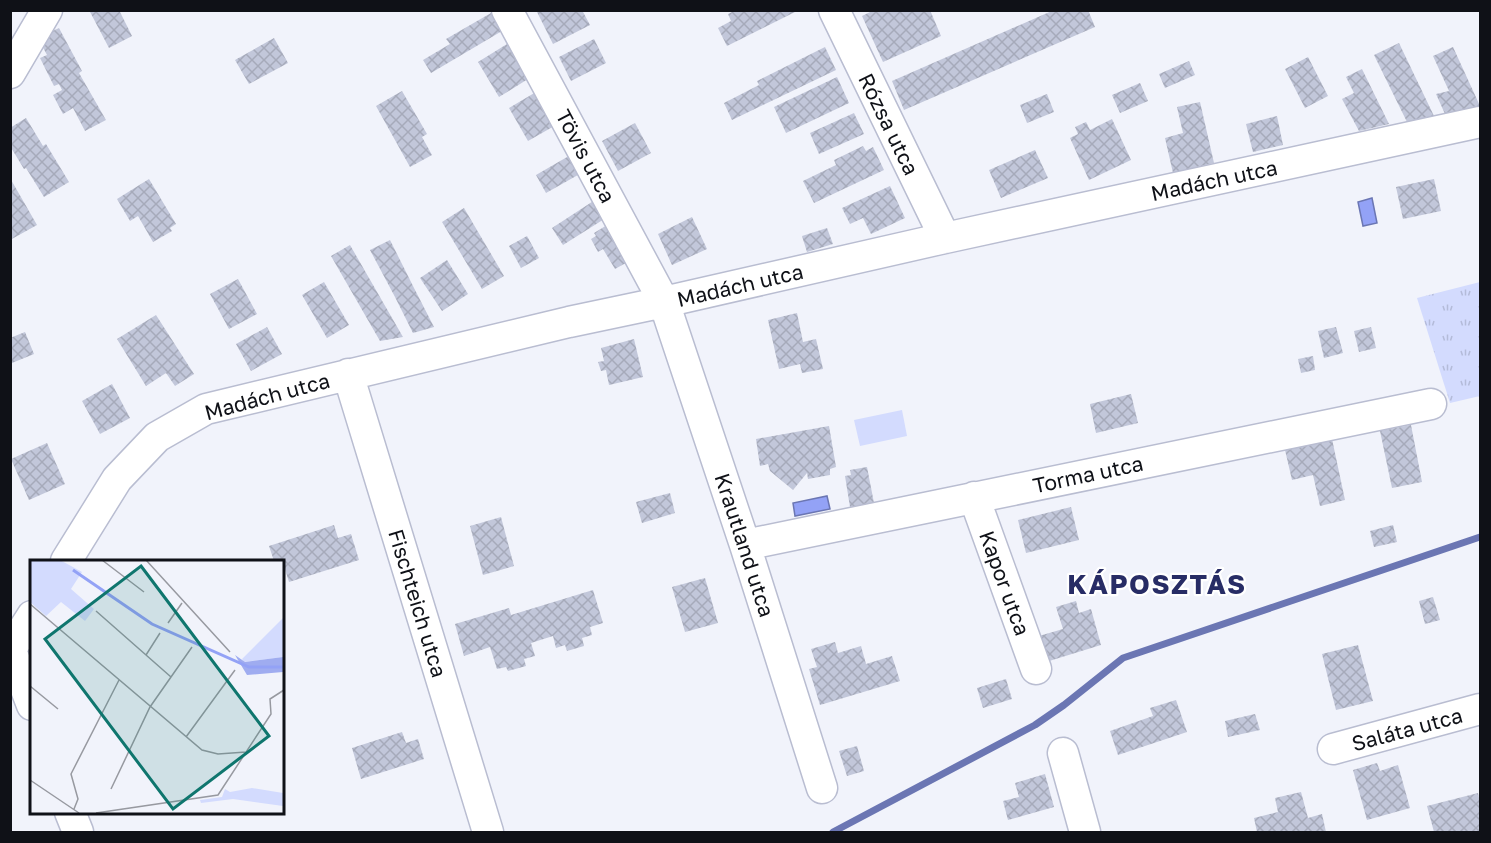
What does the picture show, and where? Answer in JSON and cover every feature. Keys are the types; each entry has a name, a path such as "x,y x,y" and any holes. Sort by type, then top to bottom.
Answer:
{"street":[{"path":"10,73 47,10"},
{"name":"Tövis utca","path":"507,10 664,302"},
{"name":"Rózsa utca","path":"834,10 945,238"},
{"name":"Madách utca","path":"67,560 117,479 157,437 206,409 569,322 1480,122"},
{"name":"Krautland utca","path":"664,302 746,545 822,788"},
{"name":"Fischteich utca","path":"348,374 488,832"},
{"name":"Torma utca","path":"746,545 1431,404"},
{"name":"Kapor utca","path":"974,497 1036,669"},
{"path":"30,619 11,649 30,700"},
{"name":"Saláta utca","path":"1333,749 1480,709"},
{"path":"1062,753 1085,832"},
{"path":"70,813 78,832"}],"green space":[{"path":"1480,282 1480,396 1450,403 1417,298"},
{"path":"902,410 907,436 860,446 854,420"}],"water":[{"path":"1372,198 1377,223 1363,226 1358,202"},
{"path":"827,496 830,509 795,516 793,503"}],"building":[{"path":"89,10 119,10 132,36 109,48"},
{"path":"536,10 582,10 590,25 553,44"},
{"path":"736,10 799,10 727,46 718,28 731,21 728,14"},
{"path":"874,10 930,10 941,36 883,62 862,16"},
{"path":"1054,10 1088,10 1095,27 904,110 892,81"},
{"path":"491,13 502,31 431,73 423,60 450,44 446,39"},
{"path":"59,28 82,71 79,73 106,120 85,131 73,108 63,114 53,95 62,90 59,84 54,86 40,58 47,55 38,38"},
{"path":"274,38 288,63 249,84 235,60"},
{"path":"594,39 606,63 571,81 559,57"},
{"path":"1399,43 1434,116 1407,122 1374,55"},
{"path":"507,44 528,79 499,97 478,62"},
{"path":"825,47 836,70 732,120 724,103 759,85 757,81"},
{"path":"1453,47 1480,106 1445,114 1436,94 1449,91 1433,56"},
{"path":"1308,57 1328,96 1305,108 1285,69"},
{"path":"1189,61 1195,75 1165,88 1159,74"},
{"path":"1362,69 1389,124 1359,131 1342,99 1354,93 1346,77"},
{"path":"837,77 849,103 786,133 774,107"},
{"path":"1140,83 1148,101 1120,113 1112,95"},
{"path":"402,91 427,134 422,137 432,155 410,167 376,106"},
{"path":"536,92 556,125 528,141 509,108"},
{"path":"1047,94 1054,112 1027,123 1020,105"},
{"path":"1200,102 1214,163 1173,173 1165,138 1183,133 1177,107"},
{"path":"854,113 864,134 819,154 810,133"},
{"path":"1277,116 1283,145 1253,152 1246,124"},
{"path":"26,118 43,146 46,144 69,182 44,197 10,146 10,128"},
{"path":"1112,119 1131,160 1089,180 1070,138 1078,134 1075,127 1086,122 1090,130"},
{"path":"635,123 651,153 618,171 602,141"},
{"path":"863,146 866,151 873,147 884,170 814,203 803,181 836,165 834,160"},
{"path":"1035,150 1048,178 1001,198 989,170"},
{"path":"574,153 585,171 546,193 536,175"},
{"path":"10,178 37,225 10,240"},
{"path":"149,179 176,224 170,228 172,231 153,242 138,216 130,221 117,199"},
{"path":"1434,179 1441,211 1403,219 1396,187"},
{"path":"890,186 905,218 871,234 863,218 850,224 842,208"},
{"path":"598,198 609,216 563,245 552,228"},
{"path":"464,208 504,276 482,289 442,222"},
{"path":"692,217 707,249 672,265 658,234"},
{"path":"612,222 633,259 615,269 603,249 598,252 591,239 596,236 594,233"},
{"path":"827,228 833,244 807,252 802,236"},
{"path":"527,236 539,258 521,268 509,246"},
{"path":"390,240 434,327 413,333 370,250"},
{"path":"350,245 403,337 380,341 331,256"},
{"path":"447,260 468,294 442,311 420,278"},
{"path":"238,279 257,314 229,329 210,294"},
{"path":"324,282 349,325 327,338 302,295"},
{"path":"797,313 803,342 816,339 823,369 802,373 800,364 779,369 768,320"},
{"path":"156,315 194,374 175,386 166,373 146,386 117,339"},
{"path":"267,327 282,354 251,371 236,344"},
{"path":"1336,327 1343,353 1324,358 1318,331"},
{"path":"1371,327 1376,348 1359,352 1354,331"},
{"path":"25,332 34,354 12,363 10,338"},
{"path":"634,339 643,377 609,385 606,370 601,371 598,362 604,361 601,348"},
{"path":"1313,356 1315,370 1301,373 1298,359"},
{"path":"112,384 130,418 100,434 82,401"},
{"path":"1131,394 1138,423 1096,433 1090,404"},
{"path":"1411,425 1422,482 1392,488 1380,431"},
{"path":"829,426 836,467 830,469 830,475 808,479 807,473 793,490 770,471 768,464 760,466 756,439"},
{"path":"1332,439 1345,500 1320,506 1313,475 1292,480 1285,450"},
{"path":"47,443 65,484 29,500 11,459"},
{"path":"867,467 874,503 850,507 845,476 851,475 850,470"},
{"path":"670,493 675,513 642,523 636,502"},
{"path":"1071,507 1079,540 1026,553 1018,520"},
{"path":"501,517 514,566 483,575 470,526"},
{"path":"334,525 338,538 351,534 359,560 289,582 284,569 284,560 274,560 269,546"},
{"path":"1393,525 1397,542 1374,547 1370,531"},
{"path":"705,578 718,623 685,632 672,587"},
{"path":"593,590 603,623 590,627 592,635 582,638 584,646 567,651 565,645 556,648 553,636 531,643 535,656 524,659 526,666 508,671 506,667 497,669 490,647 464,656 455,624 509,608 511,615"},
{"path":"1433,597 1440,620 1425,624 1419,601"},
{"path":"1076,601 1079,613 1091,609 1101,645 1046,662 1039,636 1063,629 1056,607"},
{"path":"835,642 838,653 861,646 866,664 892,656 900,681 820,705 809,669 817,667 811,649"},
{"path":"1358,645 1373,701 1336,710 1322,654"},
{"path":"1006,679 1012,699 983,708 977,688"},
{"path":"1176,700 1187,732 1118,755 1110,731 1153,716 1150,708"},
{"path":"1255,714 1260,730 1228,737 1225,721"},
{"path":"402,732 406,743 418,739 424,759 361,779 352,748"},
{"path":"857,746 864,771 847,776 839,751"},
{"path":"1377,763 1380,771 1398,765 1410,808 1367,820 1353,770"},
{"path":"1045,774 1054,807 1008,820 1003,801 1019,797 1015,783"},
{"path":"1301,792 1308,818 1322,814 1326,832 1257,832 1254,818 1278,812 1275,798"},
{"path":"1478,793 1480,832 1434,832 1427,806"}],"waterway":[{"path":"833,832 1035,725 1123,658 1480,537"}],"district":[{"name":"KÁPOSZTÁS","path":"1157,584"}]}
